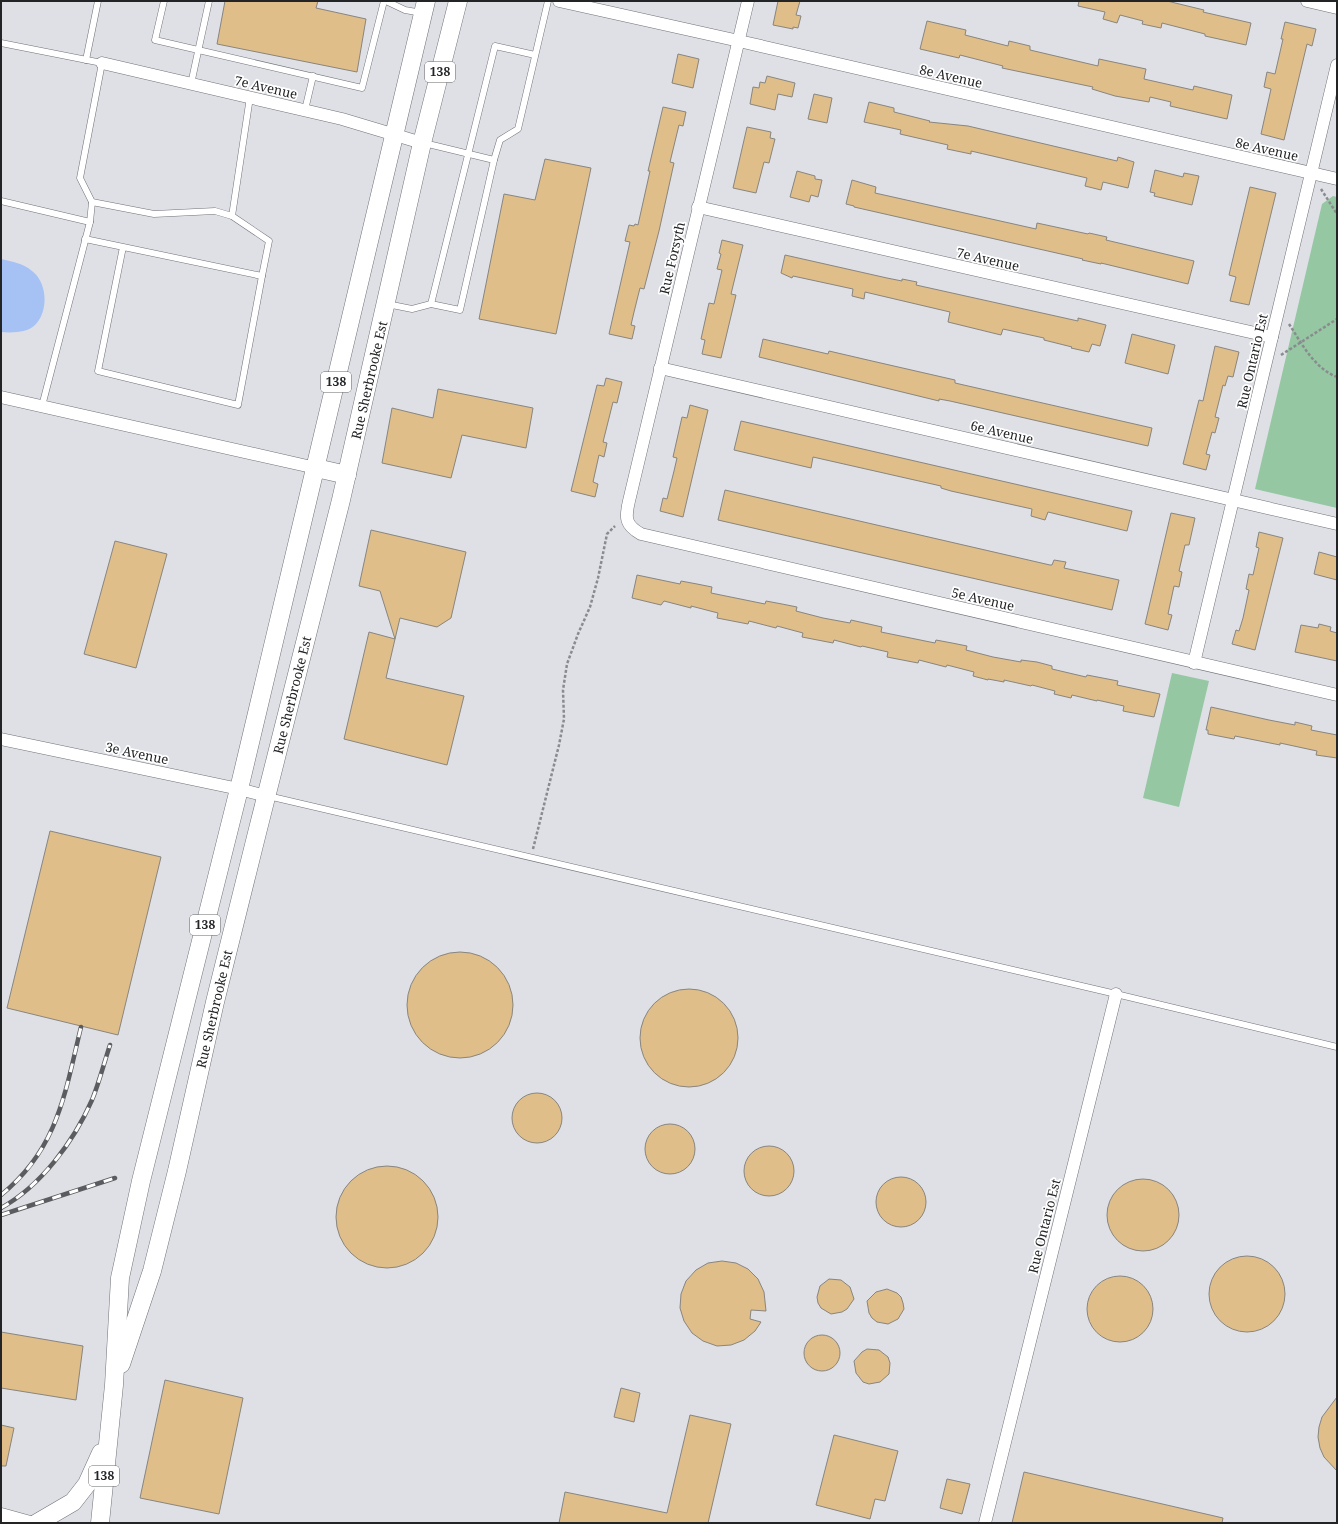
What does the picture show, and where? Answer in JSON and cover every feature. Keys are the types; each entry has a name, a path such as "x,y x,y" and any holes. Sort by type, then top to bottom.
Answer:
{"main road":[{"name":"Rue Sherbrooke Est","path":"114,1385 152,1271 177,1171 215,1002 347,475 422,143 458,1"},
{"name":"Rue Sherbrooke Est","path":"100,1523 114,1385 120,1278 143,1173 239,789 425,7"},
{"path":"373,230 402,233"},
{"path":"357,296 386,304"},
{"path":"316,468 347,475"},
{"path":"37,1523 73,1502 87,1484 100,1458 109,1429"}],"street":[{"name":"8e Avenue","path":"559,1 1337,179"},
{"name":"Rue Forsyth","path":"622,524 628,507 748,1"},
{"path":"1307,1 1337,8"},
{"name":"7e Avenue","path":"102,63 342,119 422,143"},
{"name":"Rue Ontario Est","path":"1194,663 1337,65"},
{"name":"7e Avenue","path":"698,207 1272,337"},
{"name":"6e Avenue","path":"660,368 1337,524"},
{"path":"1,397 316,468"},
{"name":"5e Avenue","path":"622,524 641,534 1337,695"},
{"name":"3e Avenue","path":"1,739 266,796"},
{"name":"Rue Ontario Est","path":"986,1523 1116,994"},
{"path":"1,1515 30,1523"}],"lane":[{"path":"86,60 98,1"},
{"path":"164,1 155,40 362,88 385,1 405,10 425,7"},
{"path":"191,84 209,1"},
{"path":"386,304 412,309 431,304 460,310 494,160 500,140 518,129 548,1"},
{"path":"1,43 102,63 80,178 92,202 90,222 42,406"},
{"path":"431,304 495,46 535,55"},
{"path":"305,110 313,76"},
{"path":"232,216 250,97"},
{"path":"422,143 494,160"},
{"path":"1,202 90,222"},
{"path":"92,202 154,214 215,211 232,216 269,241 238,405 98,371 123,246"},
{"path":"85,238 262,276"},
{"path":"266,796 1337,1047"}],"path":[{"path":"1311,173 1337,214"},
{"path":"1278,309 1314,361 1330,374 1337,377"},
{"path":"1265,364 1337,319"},
{"path":"534,842 564,719 563,690 567,664 590,607 598,578 607,534 622,524"}],"green space":[{"path":"1333,196 1337,197 1337,508 1255,489 1322,204"},
{"path":"1172,673 1209,681 1179,807 1143,798"}],"water":[{"path":"1,259 25,266 37,276 41,282 44,296 43,311 36,324 24,331 1,332"}],"building":[{"path":"225,1 318,1 316,8 366,19 357,72 217,44"},
{"path":"778,1 800,1 796,15 801,16 798,28 793,27 793,29 773,25"},
{"path":"1079,1 1167,1 1204,10 1203,12 1251,23 1246,45 1205,36 1205,34 1162,23 1161,28 1142,24 1143,21 1120,15 1117,23 1103,19 1105,12 1078,6"},
{"path":"927,21 966,30 965,35 1008,46 1009,41 1030,46 1030,50 1098,66 1099,59 1146,69 1144,79 1193,90 1194,86 1232,95 1227,119 1170,106 1171,102 1150,97 1149,102 1115,96 1092,89 1093,87 1002,68 1003,66 960,55 959,58 920,49"},
{"path":"1285,22 1316,29 1312,46 1307,44 1284,140 1261,134 1271,89 1264,87 1267,72 1275,74 1283,39 1281,39"},
{"path":"678,54 699,59 693,88 672,83"},
{"path":"767,76 795,83 792,97 778,94 775,110 750,104 753,87 759,88 760,82 765,83"},
{"path":"814,94 832,98 827,123 808,119"},
{"path":"869,102 894,108 894,112 930,121 929,122 968,126 1117,161 1118,157 1134,162 1128,188 1103,182 1101,190 1085,186 1087,178 971,151 971,154 947,149 948,145 900,134 901,130 864,122"},
{"path":"663,107 686,112 683,126 679,125 670,162 674,163 644,289 640,288 634,312 631,325 635,326 632,339 609,334 630,242 625,241 629,225 638,225 650,171 648,171"},
{"path":"747,127 771,132 770,138 775,139 769,163 764,162 756,193 733,188"},
{"path":"545,159 591,168 556,334 479,319 504,194 535,200"},
{"path":"1155,170 1183,177 1184,173 1199,176 1192,205 1154,196 1155,193 1150,192"},
{"path":"797,171 815,176 815,179 822,180 818,197 811,195 809,202 790,197"},
{"path":"852,180 876,187 875,193 1036,229 1037,223 1089,233 1107,237 1106,240 1194,261 1188,284 854,207 846,204"},
{"path":"1250,187 1276,193 1249,305 1230,301 1236,277 1229,275"},
{"path":"722,240 743,245 731,294 736,295 721,358 702,354 705,340 701,339 709,303 714,304 722,270 717,269 721,254 719,253"},
{"path":"785,255 887,278 917,282 916,285 1078,321 1078,318 1106,325 1100,346 1092,344 1089,352 1044,340 1044,338 1003,329 1001,335 948,322 950,312 865,292 864,299 852,296 853,289 793,276 792,278 781,273"},
{"path":"1132,334 1175,345 1168,374 1125,363"},
{"path":"763,339 828,354 829,351 955,380 955,383 1152,428 1148,446 950,401 939,399 939,401 759,357"},
{"path":"1215,346 1239,352 1233,377 1228,376 1225,386 1223,385 1215,417 1219,418 1215,433 1212,432 1206,454 1210,455 1206,470 1183,464 1199,400 1203,401"},
{"path":"606,378 622,382 617,403 613,402 603,442 607,443 604,457 599,455 593,482 598,484 595,497 571,491 597,385 604,386"},
{"path":"438,389 533,408 526,448 462,435 451,478 382,463 392,408 433,418"},
{"path":"690,405 708,410 683,517 660,511 663,498 667,499 674,471 677,458 673,457 682,417 687,418"},
{"path":"741,421 1132,511 1127,531 1048,512 1045,520 1031,516 1032,509 951,491 941,488 941,486 813,457 811,468 734,450"},
{"path":"725,490 1050,565 1052,565 1054,560 1066,562 1064,568 1119,580 1112,610 718,520"},
{"path":"1171,513 1195,518 1189,545 1185,545 1179,571 1182,572 1179,587 1174,586 1168,614 1172,615 1168,630 1145,624"},
{"path":"371,530 466,552 451,618 437,627 400,618 395,639 380,591 359,586"},
{"path":"1259,532 1283,538 1255,650 1232,644 1236,630 1239,631 1243,618 1249,590 1246,589 1249,574 1253,575 1259,548 1256,547"},
{"path":"115,541 167,554 136,668 84,654"},
{"path":"1319,552 1337,557 1337,580 1314,574"},
{"path":"637,575 680,584 681,581 712,587 711,593 765,604 766,601 797,607 796,611 823,618 850,623 851,620 882,627 881,632 935,643 936,640 967,646 966,650 993,657 1021,662 1021,660 1037,662 1052,666 1052,669 1086,677 1087,675 1118,681 1117,685 1160,694 1154,717 1123,711 1124,706 1072,695 1071,698 1054,694 1055,691 1032,685 1004,680 1004,682 988,680 973,676 974,672 947,665 946,667 919,660 918,663 887,657 888,652 834,640 833,643 802,637 803,633 777,626 776,628 749,621 748,624 717,618 718,613 691,606 691,608 664,601 661,605 632,598"},
{"path":"1319,624 1331,627 1330,631 1337,633 1337,661 1295,652 1301,625 1318,628"},
{"path":"369,632 395,639 386,678 464,696 447,765 344,739"},
{"path":"1211,707 1295,725 1295,722 1312,726 1311,730 1337,735 1337,758 1316,755 1317,751 1280,743 1280,745 1235,736 1234,739 1208,734 1208,730 1206,730"},
{"path":"50,831 161,857 118,1035 7,1008"},
{"path":"460,952 480,956 497,968 509,985 513,1005 509,1025 497,1042 480,1054 460,1058 440,1054 423,1042 411,1025 407,1005 411,985 423,968 440,956"},
{"path":"689,989 708,993 724,1003 734,1019 738,1038 734,1057 724,1073 708,1083 689,1087 670,1083 654,1073 644,1057 640,1038 644,1019 654,1003 670,993"},
{"path":"542,1093 547,1094 555,1100 561,1108 561,1128 555,1136 547,1142 532,1143 527,1142 519,1136 513,1128 512,1113 513,1108 519,1100 527,1094"},
{"path":"665,1124 675,1124 688,1131 695,1144 695,1154 688,1167 675,1174 665,1174 656,1170 649,1163 645,1154 645,1144 649,1135 656,1128"},
{"path":"774,1146 779,1147 787,1153 793,1161 793,1181 787,1189 779,1195 764,1196 759,1195 751,1189 745,1181 744,1166 745,1161 751,1153 759,1147"},
{"path":"387,1166 406,1170 423,1181 434,1198 438,1217 434,1236 423,1253 406,1264 387,1268 368,1264 351,1253 340,1236 336,1217 340,1198 351,1181 368,1170"},
{"path":"906,1177 911,1178 919,1184 925,1192 925,1212 919,1220 911,1226 896,1227 891,1226 883,1220 877,1212 876,1197 877,1192 883,1184 891,1178"},
{"path":"1143,1179 1163,1185 1173,1195 1179,1215 1173,1235 1163,1245 1143,1251 1123,1245 1113,1235 1107,1215 1113,1195 1123,1185"},
{"path":"1240,1256 1254,1256 1268,1262 1279,1273 1285,1287 1285,1301 1282,1309 1274,1321 1268,1326 1254,1332 1240,1332 1226,1326 1215,1315 1209,1301 1209,1287 1215,1273 1226,1262"},
{"path":"722,1261 736,1263 748,1269 758,1279 764,1292 766,1311 751,1310 750,1319 761,1322 755,1331 744,1340 731,1345 717,1346 703,1341 692,1333 684,1321 680,1308 681,1294 686,1281 696,1270 708,1263"},
{"path":"1120,1276 1133,1279 1143,1286 1150,1296 1153,1309 1150,1322 1143,1332 1133,1339 1120,1342 1107,1339 1097,1332 1090,1322 1087,1309 1090,1296 1097,1286 1107,1279"},
{"path":"829,1279 841,1280 850,1287 854,1299 847,1309 842,1312 831,1314 821,1308 818,1303 817,1297 820,1286"},
{"path":"887,1289 897,1293 901,1297 904,1309 898,1319 888,1324 877,1322 872,1318 869,1313 867,1301 876,1292"},
{"path":"1,1332 83,1346 76,1400 1,1388"},
{"path":"822,1335 832,1338 837,1343 840,1353 837,1363 832,1368 822,1371 812,1368 807,1363 804,1353 807,1343 812,1338"},
{"path":"867,1349 879,1350 888,1357 890,1363 889,1374 880,1382 869,1384 863,1382 856,1373 854,1361"},
{"path":"165,1380 243,1398 219,1514 140,1498"},
{"path":"621,1388 640,1393 634,1422 614,1417"},
{"path":"1337,1397 1337,1471 1324,1457 1320,1448 1318,1437 1322,1417"},
{"path":"690,1415 731,1424 708,1523 559,1523 565,1492 667,1513"},
{"path":"1,1425 14,1428 6,1466 1,1466"},
{"path":"834,1435 898,1451 885,1501 875,1499 870,1519 816,1505"},
{"path":"1024,1472 1223,1518 1222,1523 1012,1523"},
{"path":"947,1479 970,1484 962,1514 940,1508"}],"railway":[{"path":"1,1195 20,1177 35,1159 47,1139 64,1097 81,1027"},
{"path":"1,1208 30,1188 43,1175 66,1146 85,1116 92,1100 110,1045"},
{"path":"1,1215 115,1178"}]}
